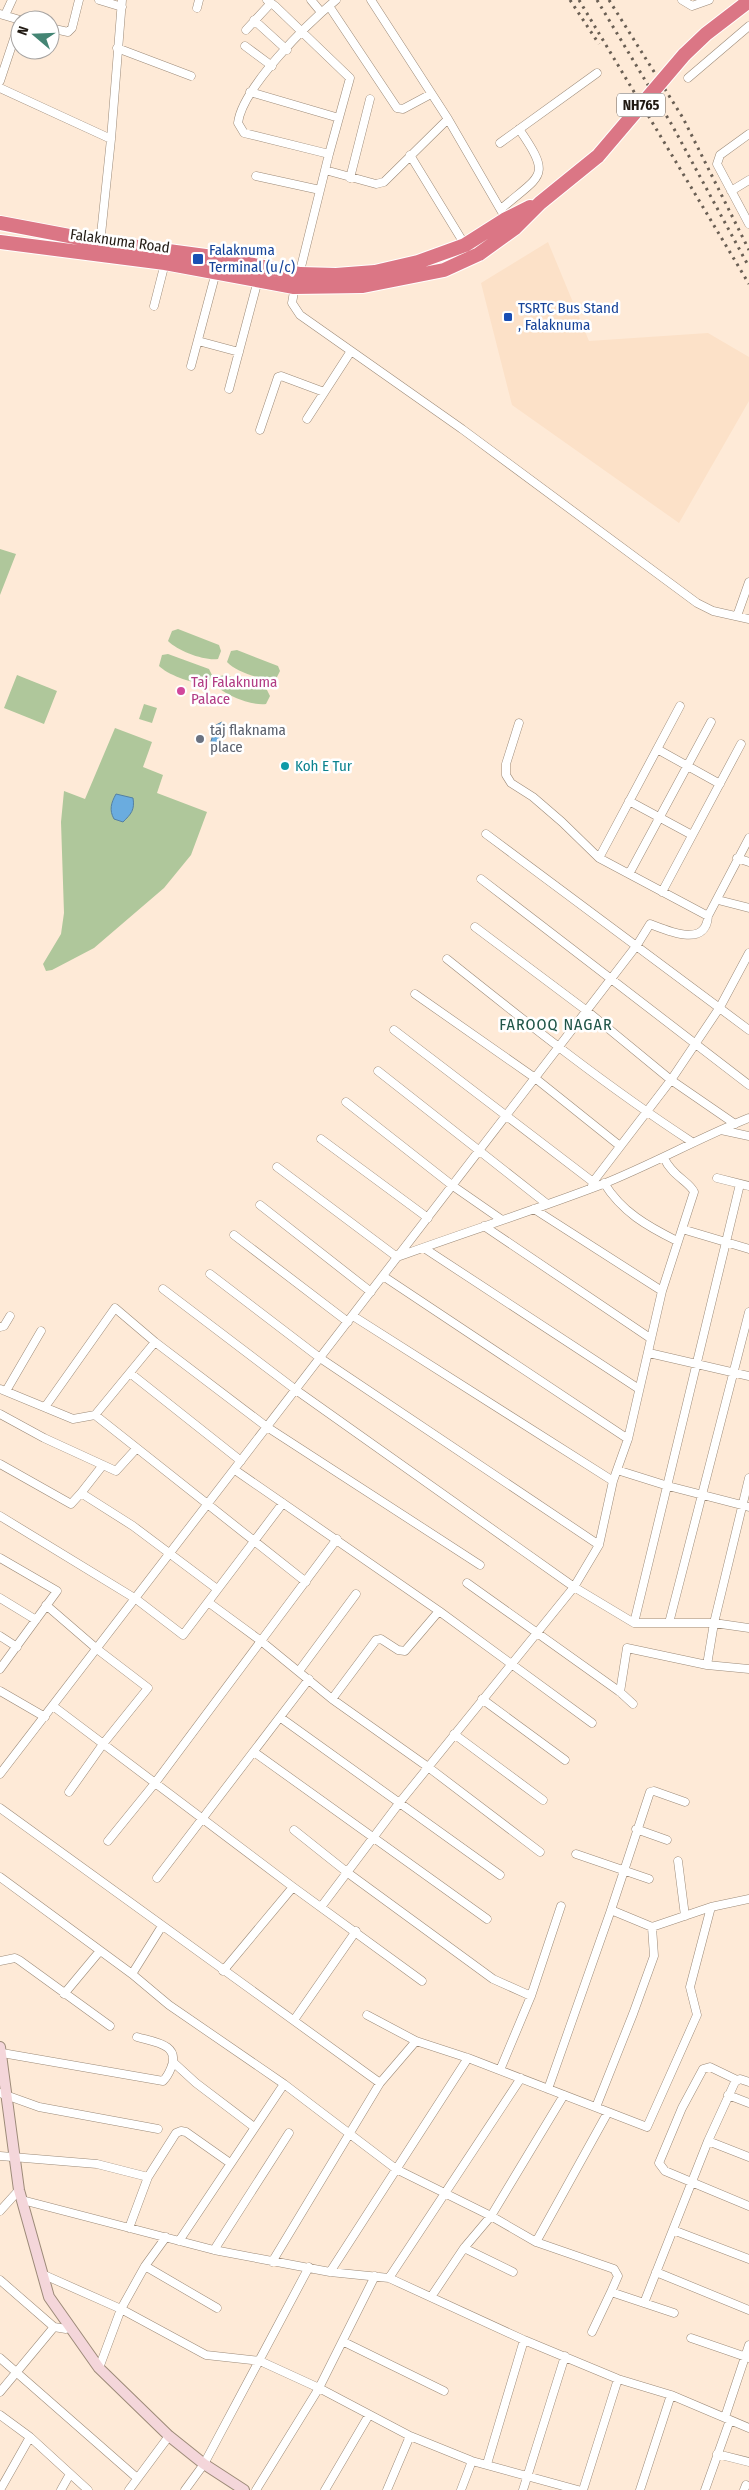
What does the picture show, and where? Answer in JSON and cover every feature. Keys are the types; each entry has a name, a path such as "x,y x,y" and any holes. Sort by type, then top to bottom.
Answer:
{"highway":[{"name":"Falaknuma Road","path":"0,223 164,263 258,280 297,281 375,272 401,273 444,270 479,254 515,228 540,203 598,156 684,54 706,34 749,1"},
{"name":"Falaknuma Road","path":"401,273 418,262 465,245 503,214 540,203"},
{"name":"Falaknuma Road","path":"0,242 213,257 297,281"}],"street":[{"path":"2,15 12,0"},
{"path":"60,30 68,32 72,28 79,0"},
{"path":"99,0 122,4 117,48 112,139 100,248"},
{"path":"311,0 321,12"},
{"path":"328,154 244,133 238,123 250,92 321,12 336,0"},
{"path":"370,0 448,119 503,214 538,176 540,166 535,153 519,129"},
{"path":"682,0 692,6 709,0"},
{"path":"246,30 273,2 302,33 350,78 328,154 292,303 300,315 470,434 698,603 713,611 749,618"},
{"path":"329,6 397,108 403,109 431,94"},
{"path":"254,20 287,50"},
{"path":"688,78 748,29"},
{"path":"245,46 272,66"},
{"path":"117,48 191,76"},
{"path":"0,81 10,52"},
{"path":"500,142 597,73"},
{"path":"0,88 112,139"},
{"path":"250,92 339,118"},
{"path":"350,178 370,100"},
{"path":"325,170 376,184 384,182 448,119"},
{"path":"749,134 718,159 717,164 749,223"},
{"path":"410,155 465,245"},
{"path":"256,176 320,190"},
{"path":"730,191 749,180"},
{"path":"154,306 164,263"},
{"path":"191,366 216,272"},
{"path":"229,389 258,280"},
{"path":"198,341 240,352"},
{"path":"307,419 350,351"},
{"path":"260,430 278,377 281,376 324,392"},
{"path":"737,616 749,582"},
{"path":"599,858 680,706"},
{"path":"629,874 711,722"},
{"path":"519,723 506,764 506,775 511,783 533,797 599,858 708,916"},
{"path":"662,892 741,744"},
{"path":"656,749 720,784"},
{"path":"629,801 692,835"},
{"path":"486,834 749,1030"},
{"path":"0,1774 587,1011 637,945 650,924 679,935 692,935 700,932 707,924 708,916 749,838"},
{"path":"737,858 749,862"},
{"path":"481,879 749,1085"},
{"path":"718,900 749,908"},
{"path":"475,928 587,1011 671,1080 735,1124"},
{"path":"592,1185 671,1080 720,1007 749,953"},
{"path":"447,959 558,1048 646,1112 692,1142"},
{"path":"415,994 535,1078 620,1146"},
{"path":"394,1030 592,1185"},
{"path":"378,1071 547,1204"},
{"path":"346,1102 453,1186 502,1220"},
{"path":"398,1258 534,1209 592,1185 604,1183 664,1158 692,1142 749,1118"},
{"path":"721,1130 749,1136"},
{"path":"320,1139 428,1218"},
{"path":"321,1908 400,1802 574,1587 599,1545 613,1481 628,1439 662,1291 694,1192 693,1189 674,1175 664,1158"},
{"path":"277,1168 398,1258"},
{"path":"716,1178 749,1186"},
{"path":"604,1183 613,1198 624,1210 640,1222 677,1241"},
{"path":"634,1623 740,1184"},
{"path":"260,1205 371,1292"},
{"path":"534,1209 662,1291"},
{"path":"484,1226 650,1338"},
{"path":"682,1229 749,1249"},
{"path":"234,1235 350,1319 613,1481"},
{"path":"424,1248 639,1389"},
{"path":"210,1274 320,1358 599,1545"},
{"path":"383,1276 628,1439"},
{"path":"163,1289 296,1390 574,1587 634,1623 714,1623 749,1628"},
{"path":"45,1407 115,1308 155,1342 267,1427 480,1565"},
{"path":"669,1623 749,1312"},
{"path":"0,1327 4,1326 10,1316"},
{"path":"41,1331 3,1390 72,1419 95,1415 155,1342"},
{"path":"649,1353 749,1376"},
{"path":"130,1373 242,1461"},
{"path":"0,1414 116,1471 136,1449"},
{"path":"95,1415 306,1582"},
{"path":"0,1464 71,1504 103,1465"},
{"path":"235,1470 439,1611 592,1723"},
{"path":"617,1470 668,1486 746,1506"},
{"path":"707,1665 714,1623 746,1506 749,1478"},
{"path":"81,1493 113,1512 217,1589"},
{"path":"0,1516 136,1599 182,1635 283,1503"},
{"path":"108,1841 155,1783 306,1582 336,1539"},
{"path":"0,1558 57,1590 0,1669"},
{"path":"468,1583 634,1704"},
{"path":"299,1671 356,1594"},
{"path":"0,1598 36,1620"},
{"path":"208,1602 299,1671 332,1700 428,1767 540,1852"},
{"path":"46,1605 97,1649 148,1688 104,1744 70,1792"},
{"path":"332,1700 376,1640 381,1639 398,1650 405,1651 439,1611"},
{"path":"0,1636 17,1647"},
{"path":"620,1692 627,1648 707,1665 749,1669"},
{"path":"157,1878 309,1679"},
{"path":"0,1691 45,1717"},
{"path":"482,1699 565,1760"},
{"path":"54,1706 321,1908 356,1931 422,1981"},
{"path":"281,1718 500,1875"},
{"path":"454,1734 543,1800"},
{"path":"254,1752 487,1919"},
{"path":"548,2088 611,1910 636,1829 650,1792 654,1790 685,1802"},
{"path":"0,1808 380,2083"},
{"path":"636,1829 667,1840"},
{"path":"294,1830 348,1873 493,1979 531,1996"},
{"path":"576,1854 648,1879"},
{"path":"678,1861 685,1916"},
{"path":"0,1877 99,1952 132,1974 169,2005 284,2084 396,2169 445,2195 491,2216 536,2242 614,2269 618,2276 592,2332"},
{"path":"224,1971 293,1887"},
{"path":"611,1910 652,1926 711,1908 749,1899"},
{"path":"500,2070 531,1996 561,1906"},
{"path":"367,2015 416,2041 522,2078 647,2127 697,2015 690,1987 711,1908"},
{"path":"132,1974 162,1926"},
{"path":"596,2107 654,1956 652,1926"},
{"path":"294,2020 356,1931"},
{"path":"64,1994 99,1952"},
{"path":"0,1961 19,1960 110,2026"},
{"path":"137,2037 168,2046 174,2054 166,2079 158,2081 1,2050 3,2095 21,2195 49,2297 99,2368 169,2436 204,2464 244,2490"},
{"path":"272,2262 348,2133 380,2083 416,2041"},
{"path":"330,2272 468,2058"},
{"path":"173,2062 196,2083 254,2127"},
{"path":"749,2082 737,2080 710,2067 703,2069 660,2159 660,2167 665,2172 749,2206"},
{"path":"389,2278 522,2078"},
{"path":"644,2302 708,2141 728,2095 737,2080"},
{"path":"178,2241 284,2084"},
{"path":"3,2095 39,2107 158,2129"},
{"path":"431,2297 464,2248 491,2216 564,2095"},
{"path":"728,2095 749,2103"},
{"path":"536,2242 608,2112"},
{"path":"128,2228 148,2177 176,2133 186,2132 230,2163"},
{"path":"214,2250 289,2134"},
{"path":"708,2141 749,2157"},
{"path":"0,2156 97,2164 148,2177"},
{"path":"0,2211 21,2195"},
{"path":"21,2195 128,2228 214,2250 330,2272 389,2278 524,2340 618,2378 671,2395 749,2428"},
{"path":"673,2230 749,2259"},
{"path":"99,2368 121,2309 145,2266 166,2237"},
{"path":"464,2248 513,2272"},
{"path":"145,2266 217,2308"},
{"path":"185,2490 204,2464 309,2268"},
{"path":"656,2272 749,2310"},
{"path":"42,2274 121,2309 206,2355 260,2361 319,2388 410,2436 472,2461 578,2490"},
{"path":"256,2490 319,2388 344,2342 375,2276"},
{"path":"0,2280 54,2327 66,2329 70,2327"},
{"path":"611,2292 674,2314"},
{"path":"0,2392 54,2327"},
{"path":"691,2338 748,2358"},
{"path":"488,2464 524,2340"},
{"path":"344,2342 444,2391"},
{"path":"705,2490 748,2358 749,2345"},
{"path":"523,2490 526,2475 564,2356"},
{"path":"0,2358 137,2478"},
{"path":"583,2490 618,2378"},
{"path":"640,2490 671,2395"},
{"path":"0,2415 30,2438 88,2490"},
{"path":"325,2490 368,2415"},
{"path":"129,2490 169,2436"},
{"path":"387,2490 410,2436"},
{"path":"0,2490 30,2438"},
{"path":"717,2454 749,2462"},
{"path":"461,2490 472,2461"},
{"path":"61,2490 70,2474"}],"shaded area":[{"path":"548,242 589,341 708,333 749,357 749,401 679,523 512,405 481,283"}],"green space":[{"path":"0,549 16,554 0,595"},
{"path":"178,629 219,645 221,651 218,659 199,657 172,645 168,641 172,631"},
{"path":"237,650 278,666 280,671 276,679 257,677 231,666 227,662 231,651"},
{"path":"168,654 209,669 212,675 208,683 189,681 163,669 159,666 162,655"},
{"path":"17,675 57,691 44,724 4,708"},
{"path":"226,675 267,690 270,696 266,704 247,702 221,690 217,686 220,676"},
{"path":"144,704 157,708 152,723 139,719"},
{"path":"115,728 152,742 143,767 163,775 157,793 207,812 191,855 164,888 94,948 52,970 46,971 43,964 61,934 64,913 61,822 64,791 85,799"}],"water":[{"path":"222,722 225,728 220,744 213,749 211,741 216,725"},
{"path":"116,794 133,798 132,812 123,822 114,819 111,810"}],"railway":[{"path":"570,0 599,44"},
{"path":"579,0 749,284"},
{"path":"597,0 672,125 749,267"},
{"path":"609,0 683,118 749,250"}],"place":[{"name":"Falaknuma Terminal (u/c)","path":"198,259"},
{"name":"TSRTC Bus Stand , Falaknuma","path":"508,317"},
{"name":"Taj Falaknuma Palace","path":"181,691"},
{"name":"taj flaknama place","path":"200,739"},
{"name":"Koh E Tur","path":"285,766"}],"district":[{"name":"FAROOQ NAGAR","path":"556,1024"}]}
